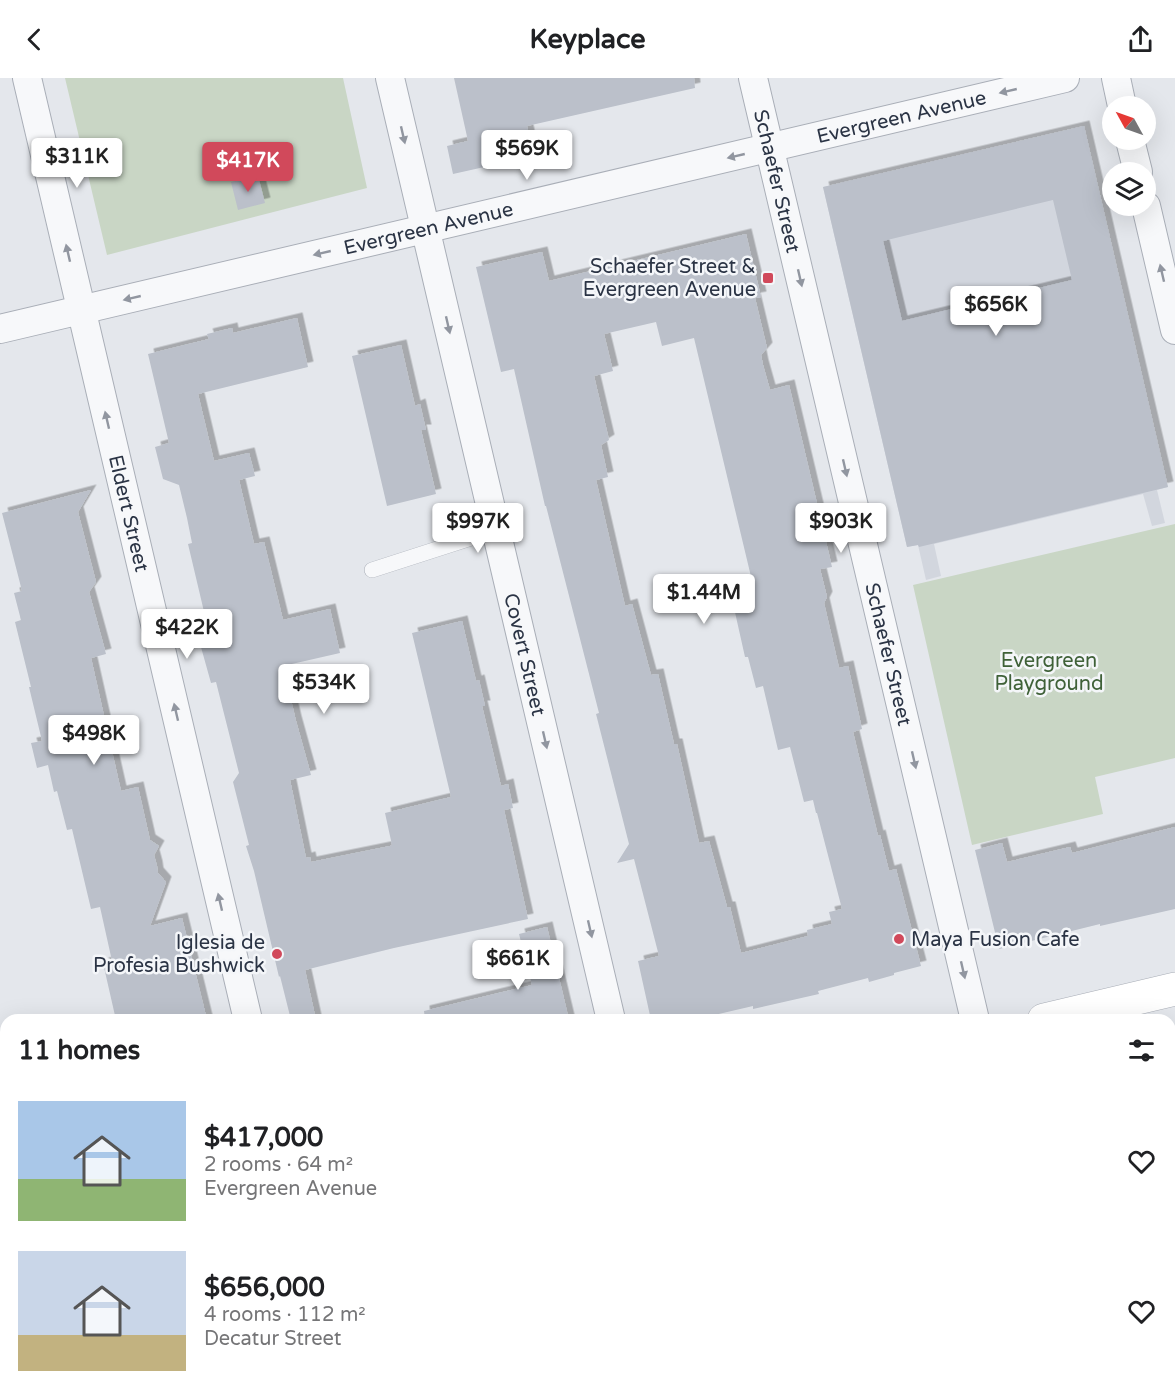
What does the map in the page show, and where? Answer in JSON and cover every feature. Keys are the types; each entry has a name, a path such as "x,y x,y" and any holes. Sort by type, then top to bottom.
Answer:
{"main road":[{"path":"1069,1014 1175,989"}],"street":[{"name":"Eldert Street","path":"27,78 247,1014"},
{"name":"Covert Street","path":"390,78 610,1014"},
{"name":"Schaefer Street","path":"753,78 974,1014"},
{"name":"Evergreen Avenue","path":"0,329 1065,78"},
{"path":"1116,78 1120,96"},
{"path":"1148,216 1175,330"}],"lane":[{"path":"372,570 496,530"}],"shaded area":[{"path":"1084,126 1102,203 1102,216 1105,216 1168,487 1157,490 1165,523 1152,526 1143,494 934,544 941,576 926,580 918,545 907,547 823,187"}],"green space":[{"path":"65,78 343,78 367,188 107,255"},
{"name":"Evergreen Playground","path":"1175,524 1175,758 1095,777 1103,814 972,845 913,585"}],"building":[{"path":"454,78 694,78 695,88 527,126 534,156 453,174 447,146 468,141"},
{"path":"1084,126 1102,203 1102,216 1105,216 1168,487 919,547 918,545 907,547 823,187","holes":["1053,200 1072,280 902,321 883,241"]},
{"path":"258,176 265,203 238,210 231,182"},
{"path":"746,234 761,297 755,298 767,348 761,355 763,365 770,390 789,385 832,567 820,569 827,597 824,603 839,668 848,666 862,729 853,732 878,836 880,835 889,871 896,869 921,966 869,982 868,978 818,991 819,994 753,1009 753,1006 719,1014 650,1014 638,961 659,956 634,859 617,863 629,844 596,714 599,713 545,506 514,369 501,372 476,267 542,252 549,281","holes":["656,322 662,346 694,338 753,585 730,590 745,657 748,657 756,688 763,686 778,750 790,747 804,802 813,800 842,909 829,912 832,924 807,930 808,936 741,953 730,907 727,907 709,841 699,843 677,744 674,744 658,674 651,675 632,604 625,606 596,480 608,477 601,445 609,440 594,376 613,371 604,334"]},
{"path":"297,318 308,367 198,394 214,461 249,453 255,476 239,480 254,544 264,542 283,620 330,609 340,653 283,666 311,775 290,780 306,858 310,857 311,862 390,846 392,845 385,813 451,797 412,633 462,621 476,681 479,680 485,706 482,706 501,786 508,784 513,808 504,810 528,919 305,970 315,1014 290,1014 279,977 246,846 249,845 233,782 239,773 216,682 211,683 199,640 210,637 188,544 192,543 187,518 179,485 163,479 155,447 169,443 148,354 209,339 207,334 232,328 233,333"},
{"path":"401,345 415,406 420,404 426,430 421,430 436,494 387,506 352,356"},
{"path":"91,490 78,512 96,582 89,592 106,654 91,658 121,791 138,787 150,840 159,846 154,855 158,873 166,882 150,926 182,918 206,1014 115,1014 103,963 112,961 100,907 91,909 72,829 67,830 57,791 54,792 48,765 37,768 31,743 42,741 15,622 21,620 14,593 22,591 2,513"},
{"path":"1175,827 1175,909 1100,926 1100,924 999,949 975,850 1002,843 1007,862 1070,847 1072,853"},
{"path":"547,927 568,1014 424,1014 424,1011 532,985 519,934"}],"place":[{"name":"Schaefer Street & Evergreen Avenue","path":"768,278"},
{"name":"Maya Fusion Cafe","path":"899,939"},
{"name":"Iglesia de Profesia Bushwick","path":"277,954"}]}
